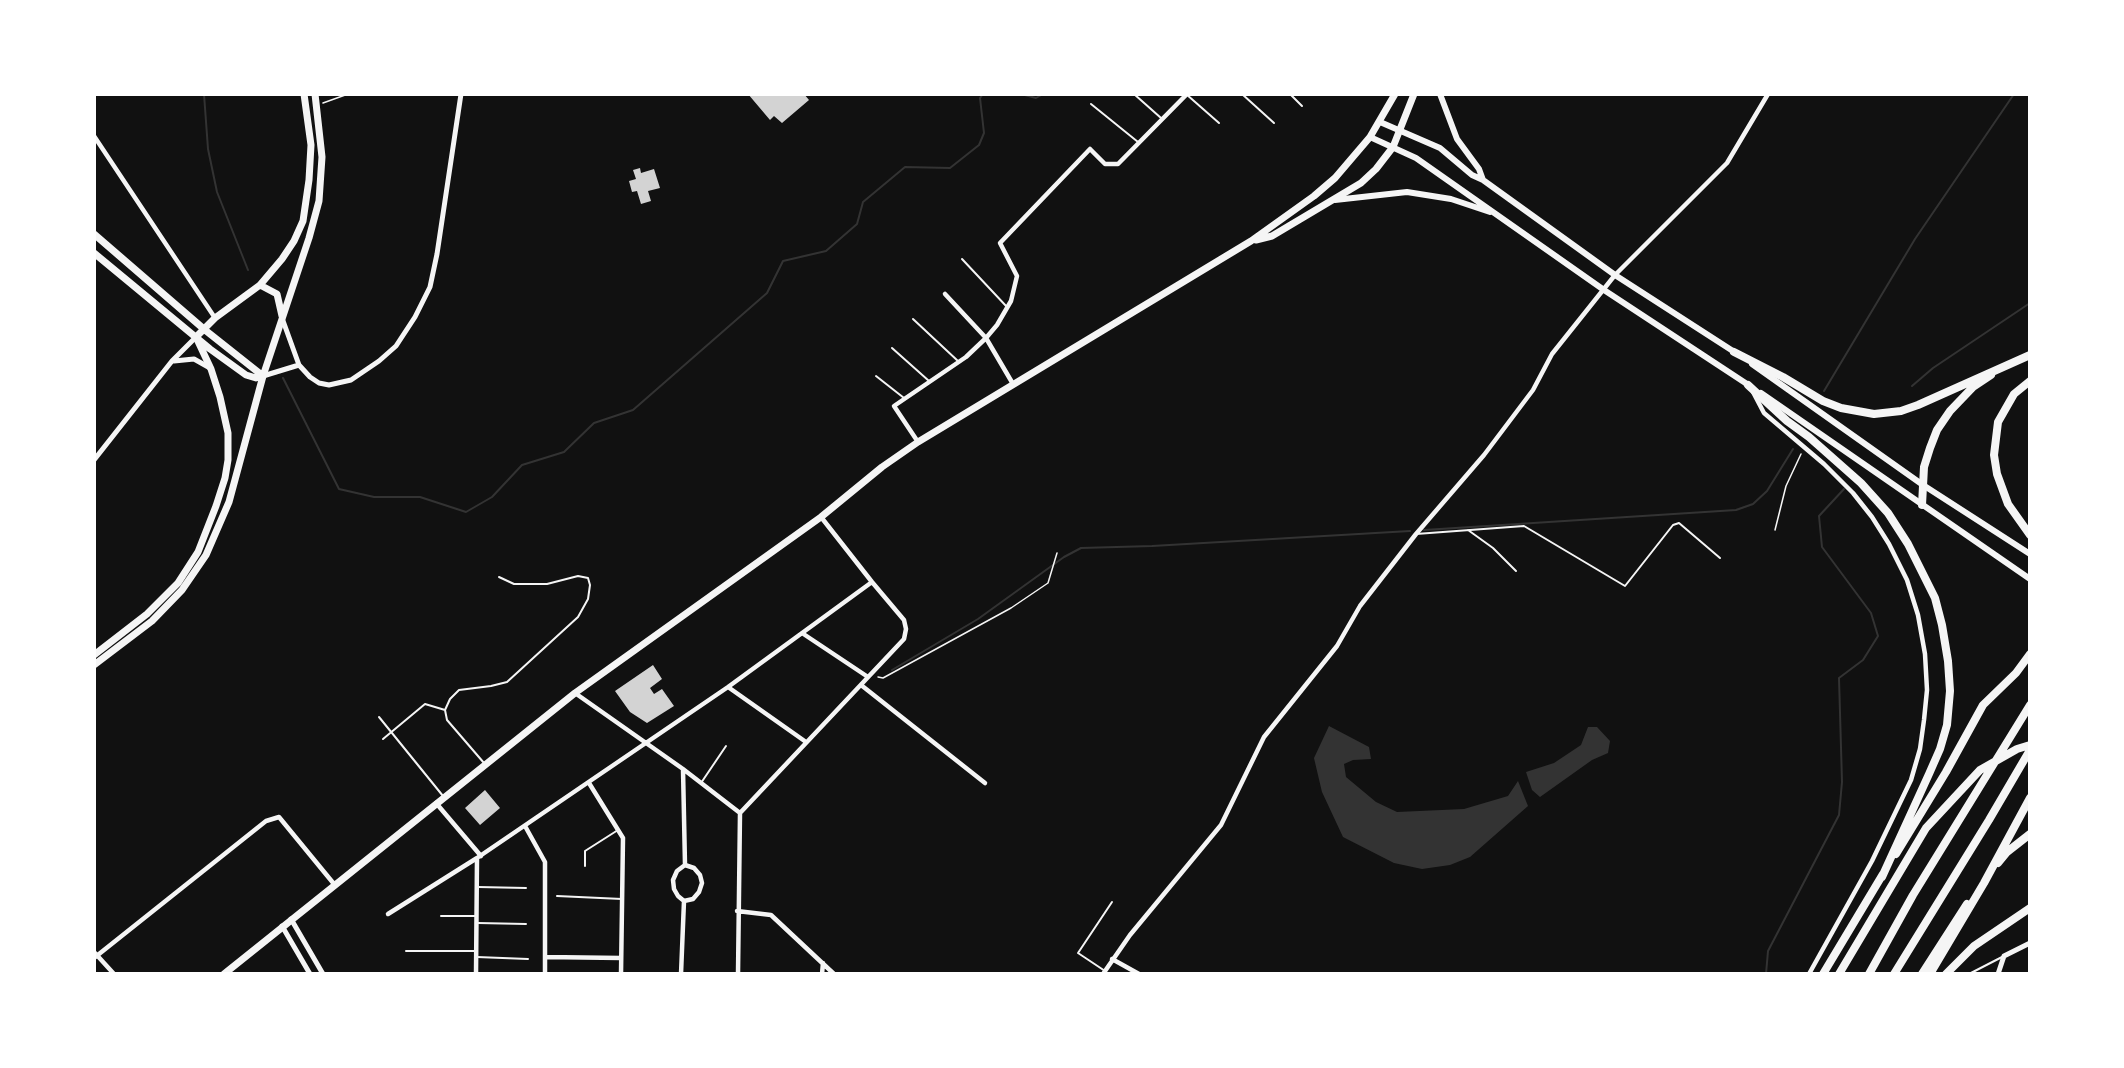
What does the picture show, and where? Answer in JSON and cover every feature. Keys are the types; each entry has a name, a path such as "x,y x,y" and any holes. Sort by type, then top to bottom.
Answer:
{"highway":[{"path":"1734,352 1823,401 1840,408 1874,414 1895,412 1918,405 2030,355"},
{"path":"1922,505 1924,468 1937,430 1950,411 1973,387 2010,362"},
{"path":"2030,381 2014,394 1998,422 1994,455 1997,474 2008,504 2030,535"},
{"path":"1748,385 1861,483 1888,513 1908,543 1935,598 1948,662 1950,691 1947,725 1933,766 1882,877"},
{"path":"1822,974 1912,831 1983,705 2016,673 2030,654"},
{"path":"1869,974 1912,896 2030,705"},
{"path":"1839,974 1926,828 1980,770 2017,749 2030,745"},
{"path":"1894,974 2030,750"},
{"path":"1930,974 1984,884 2030,798"},
{"path":"1922,974 1966,905 2007,852 2030,834"},
{"path":"1946,974 1974,946 2030,908"}],"main road":[{"path":"196,337 215,318 260,285 282,259 303,221 308,195 311,146 304,94"},
{"path":"94,665 152,621 195,574 206,555 229,501 263,376 319,201 322,157 315,94"},
{"path":"227,972 443,796 575,693 821,517 882,467 918,442 1251,241 1314,196 1335,178 1370,137 1395,94"},
{"path":"1251,241 1272,236 1361,183 1376,169 1393,147 1414,94"},
{"path":"1440,94 1457,139 1479,169 1483,180"},
{"path":"1380,122 1440,148 1472,175 1483,180 1615,275 1734,352 1923,485 2030,554"},
{"path":"1370,137 1416,158 1604,290 1748,385 2030,579"},
{"path":"1335,200 1407,192 1430,194 1497,215"},
{"path":"94,234 205,330 263,376"},
{"path":"94,253 246,375 256,378 263,376"},
{"path":"260,285 277,294 282,318"},
{"path":"94,655 147,614 178,583 198,552 225,478 229,447 225,416 211,369 196,337"}],"street":[{"path":"282,318 299,365 319,383 329,385 351,380 379,362 396,346 430,288 461,94"},
{"path":"1104,972 1130,936 1221,825 1264,737 1337,646 1360,606 1416,534 1484,456 1533,390 1552,354 1615,275 1727,163 1768,94"},
{"path":"918,442 894,406 959,362 987,338 1007,308 1017,276 1000,243 1090,149 1105,164 1118,164 1187,95"},
{"path":"94,136 215,318"},
{"path":"945,294 987,338 1013,384"},
{"path":"94,460 172,361 196,337"},
{"path":"172,361 194,359 211,369"},
{"path":"263,376 299,365"},
{"path":"1748,385 1764,413 1853,493 1889,544 1907,580 1918,615 1925,654 1927,690 1920,749 1911,780 1872,861 1809,974"},
{"path":"738,974 740,813 904,639 906,629 904,620 821,517"},
{"path":"388,914 479,857 589,783 728,687 872,582"},
{"path":"802,633 868,677"},
{"path":"861,685 985,783"},
{"path":"728,687 806,742"},
{"path":"575,693 683,769 740,813"},
{"path":"683,769 685,865"},
{"path":"589,783 623,837 621,974"},
{"path":"436,802 479,857 476,974"},
{"path":"114,974 96,956 266,821 279,817 334,884"},
{"path":"525,826 545,862 545,974"},
{"path":"684,901 674,889 673,880 677,871 685,865"},
{"path":"684,901 693,899 702,884 700,875 694,868 685,865"},
{"path":"681,974 684,901"},
{"path":"737,911 771,915 834,974"},
{"path":"291,919 323,974"},
{"path":"282,926 310,974"},
{"path":"1998,974 2004,956 2030,943"},
{"path":"545,957 621,958"},
{"path":"1112,959 1139,974"},
{"path":"822,974 823,963"}],"lane":[{"path":"1134,94 1162,119"},
{"path":"1242,94 1274,123"},
{"path":"1290,94 1302,106"},
{"path":"1187,95 1219,123"},
{"path":"1091,104 1139,143"},
{"path":"962,259 1007,308"},
{"path":"913,319 959,362"},
{"path":"892,348 929,381"},
{"path":"876,375 904,399"},
{"path":"1416,534 1524,526 1625,586 1673,525 1679,523 1720,558"},
{"path":"1468,530 1493,548 1516,572"},
{"path":"484,764 447,720 445,710 450,699 459,690 507,682 578,617 588,599 590,585 588,578 578,576 547,584 514,584 499,577"},
{"path":"383,739 425,704 445,710"},
{"path":"379,717 443,796"},
{"path":"701,783 726,746"},
{"path":"585,866 585,851 618,830"},
{"path":"477,887 526,888"},
{"path":"557,896 622,899"},
{"path":"1104,972 1078,953 1112,902"},
{"path":"441,916 476,916"},
{"path":"476,923 526,924"},
{"path":"406,951 528,959"},
{"path":"1969,974 2004,956"}],"path":[{"path":"317,105 348,94"},
{"path":"1775,530 1786,486 1804,448"},
{"path":"868,677 883,678 1011,608 1048,583 1057,553"}],"shaded area":[{"path":"1329,726 1369,747 1371,759 1353,760 1344,764 1346,777 1376,802 1397,812 1464,809 1508,796 1518,781 1528,806 1470,857 1450,865 1422,869 1394,863 1343,837 1322,792 1314,758"},
{"path":"1588,727 1597,727 1610,741 1608,753 1592,760 1540,797 1532,790 1526,772 1554,763 1581,745"}],"building":[{"path":"748,94 804,94 809,100 782,123 774,116 770,120"},
{"path":"640,168 641,173 654,169 660,188 648,191 651,201 641,204 637,191 632,192 629,181 636,179 633,170"},
{"path":"653,665 662,679 650,688 654,694 662,689 674,706 647,723 630,712 615,691"},
{"path":"485,790 500,808 480,825 465,808"}],"waterway":[{"path":"204,94 208,149 217,192 248,270"},
{"path":"283,378 339,489 374,497 420,497 466,512 492,497 522,465 564,452 594,423 633,410 767,293 783,261 826,251 857,224 863,202 905,167 950,168 979,145 984,133 980,98 983,94"},
{"path":"1021,94 1036,98 1043,94"},
{"path":"1824,391 1915,239 2014,94"},
{"path":"1912,386 1933,368 2030,303"},
{"path":"1424,530 1736,510 1753,504 1767,491 1793,449"},
{"path":"1766,974 1768,951 1839,815 1842,782 1839,678 1863,660 1878,636 1871,613 1822,547 1819,516 1844,489"},
{"path":"892,670 978,619 1064,557 1081,548 1410,531"}]}
